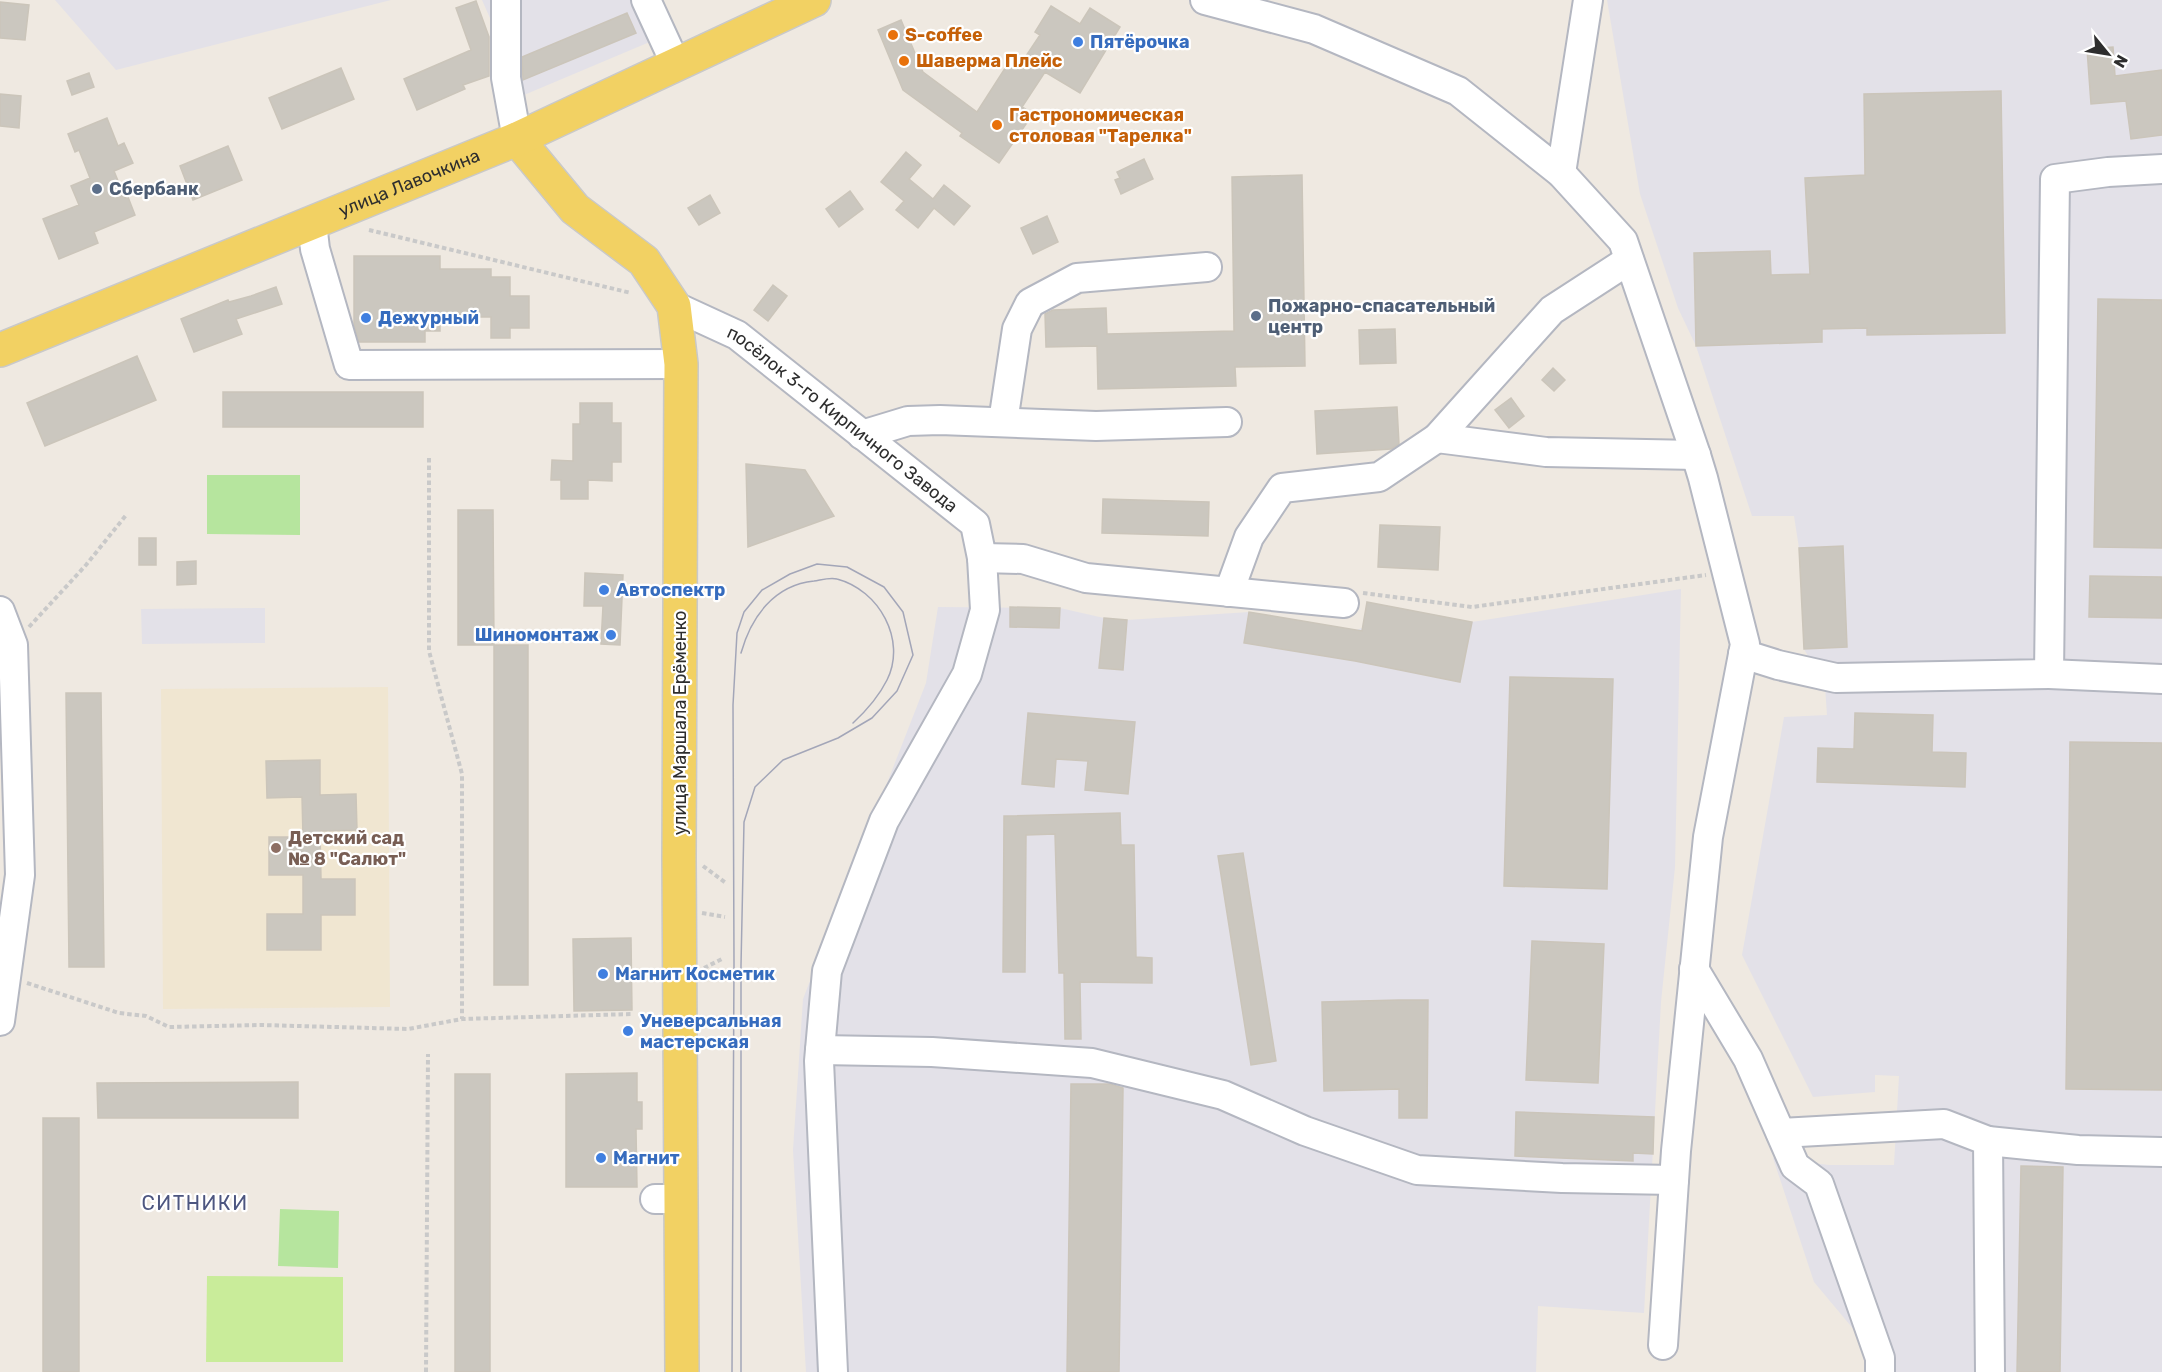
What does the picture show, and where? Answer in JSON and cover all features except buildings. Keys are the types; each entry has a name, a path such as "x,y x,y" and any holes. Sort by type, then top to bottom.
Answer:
{"main road":[{"name":"улица Лавочкина","path":"0,350 517,139 814,0"},
{"name":"улица Маршала Ерёменко","path":"517,139 575,209 644,261 674,306 681,364 679,859 668,1199 682,1372"}],"street":[{"path":"506,0 506,78 517,139"},
{"path":"646,0 676,64"},
{"path":"1205,0 1314,29 1458,91 1561,173 1623,241 1696,455 1745,644 1708,837 1674,1180 1663,1346"},
{"path":"1561,173 1588,0"},
{"path":"2049,674 2055,179 2108,172 2162,170"},
{"path":"312,223 315,249 349,365 681,364"},
{"path":"1229,592 1249,537 1281,488 1379,477 1437,438 1551,310 1629,260"},
{"path":"1003,422 1017,329 1030,303 1077,278 1207,267"},
{"name":"посёлок 3-го Кирпичного Завода","path":"674,306 737,335 975,524 982,558 985,610 967,674 884,821 827,971 820,1050 833,1372"},
{"path":"862,435 908,421 940,420 1096,426 1227,422"},
{"path":"1437,438 1546,452 1696,455"},
{"path":"982,558 1023,559 1086,578 1344,603"},
{"path":"0,611 13,645 20,874 0,1021"},
{"path":"1743,654 1836,678 2049,674 2162,679"},
{"path":"1694,969 1748,1059 1795,1166 1819,1184 1880,1358 1880,1372"},
{"path":"820,1050 932,1052 1092,1063 1223,1095 1305,1131 1417,1170 1562,1178 1674,1180"},
{"path":"1781,1133 1944,1124 1988,1141 2078,1150 2162,1152"},
{"path":"1988,1141 1990,1372"}],"path":[{"path":"369,230 631,293"},
{"path":"429,458 429,651 462,774 462,1019"},
{"path":"13,645 86,565 127,514"},
{"path":"1344,603 1364,592 1472,608 1727,572"},
{"path":"702,864 726,883"},
{"path":"701,913 725,916"},
{"path":"700,969 724,958"},
{"path":"6,976 120,1013 146,1016 169,1027 261,1025 408,1029 462,1019 632,1014"},
{"path":"426,1372 428,1054"}],"shaded area":[{"path":"55,0 391,0 116,70"},
{"path":"482,0 631,0 652,41 524,95"},
{"path":"1607,0 2162,0 2162,1372 1869,1372 1869,1366 1855,1331 1814,1282 1773,1158 1829,1165 1894,1165 1899,1076 1875,1075 1875,1092 1813,1097 1742,955 1784,717 1827,715 1825,686 1804,649 1799,548 1794,516 1752,516 1696,346 1678,308 1640,194"},
{"path":"1681,589 1675,867 1661,1002 1644,1313 1538,1306 1536,1372 806,1372 793,1150 803,999 926,683 938,607 1060,608 1104,618 1127,620 1249,612 1356,630 1362,628 1367,602 1472,622"},
{"path":"265,608 265,643 142,644 141,609"},
{"name":"Детский сад № 8 \"Салют\"","path":"388,687 390,1007 163,1009 161,689"}],"green space":[{"path":"207,475 300,475 300,535 207,534"},
{"path":"280,1209 339,1211 338,1268 278,1266"},
{"path":"207,1276 343,1277 343,1362 206,1362"}],"tram line":[{"path":"732,1372 733,705 737,633 744,612 762,590 790,574 817,564 847,567 884,587 903,612 913,655 897,691 872,718 838,738 783,760 755,787 744,822 741,965 741,1372"},
{"path":"741,653 758,615 776,596 787,589 828,578 852,585 877,605 891,633 894,649 892,665 884,686 853,723"}],"place":[{"name":"S-coffee","path":"893,35"},
{"name":"Пятёрочка","path":"1078,42"},
{"name":"Шаверма Плейс","path":"904,61"},
{"name":"Гастрономическая столовая \"Тарелка\"","path":"997,125"},
{"name":"Сбербанк","path":"97,189"},
{"name":"Пожарно-спасательный центр","path":"1256,316"},
{"name":"Дежурный","path":"366,318"},
{"name":"Автоспектр","path":"604,590"},
{"name":"Шиномонтаж","path":"611,635"},
{"name":"Детский сад № 8 \"Салют\"","path":"276,848"},
{"name":"Магнит Косметик","path":"603,974"},
{"name":"Уневерсальная мастерская","path":"628,1031"},
{"name":"Магнит","path":"601,1158"}],"district":[{"name":"СИТНИКИ","path":"195,1203"}]}
